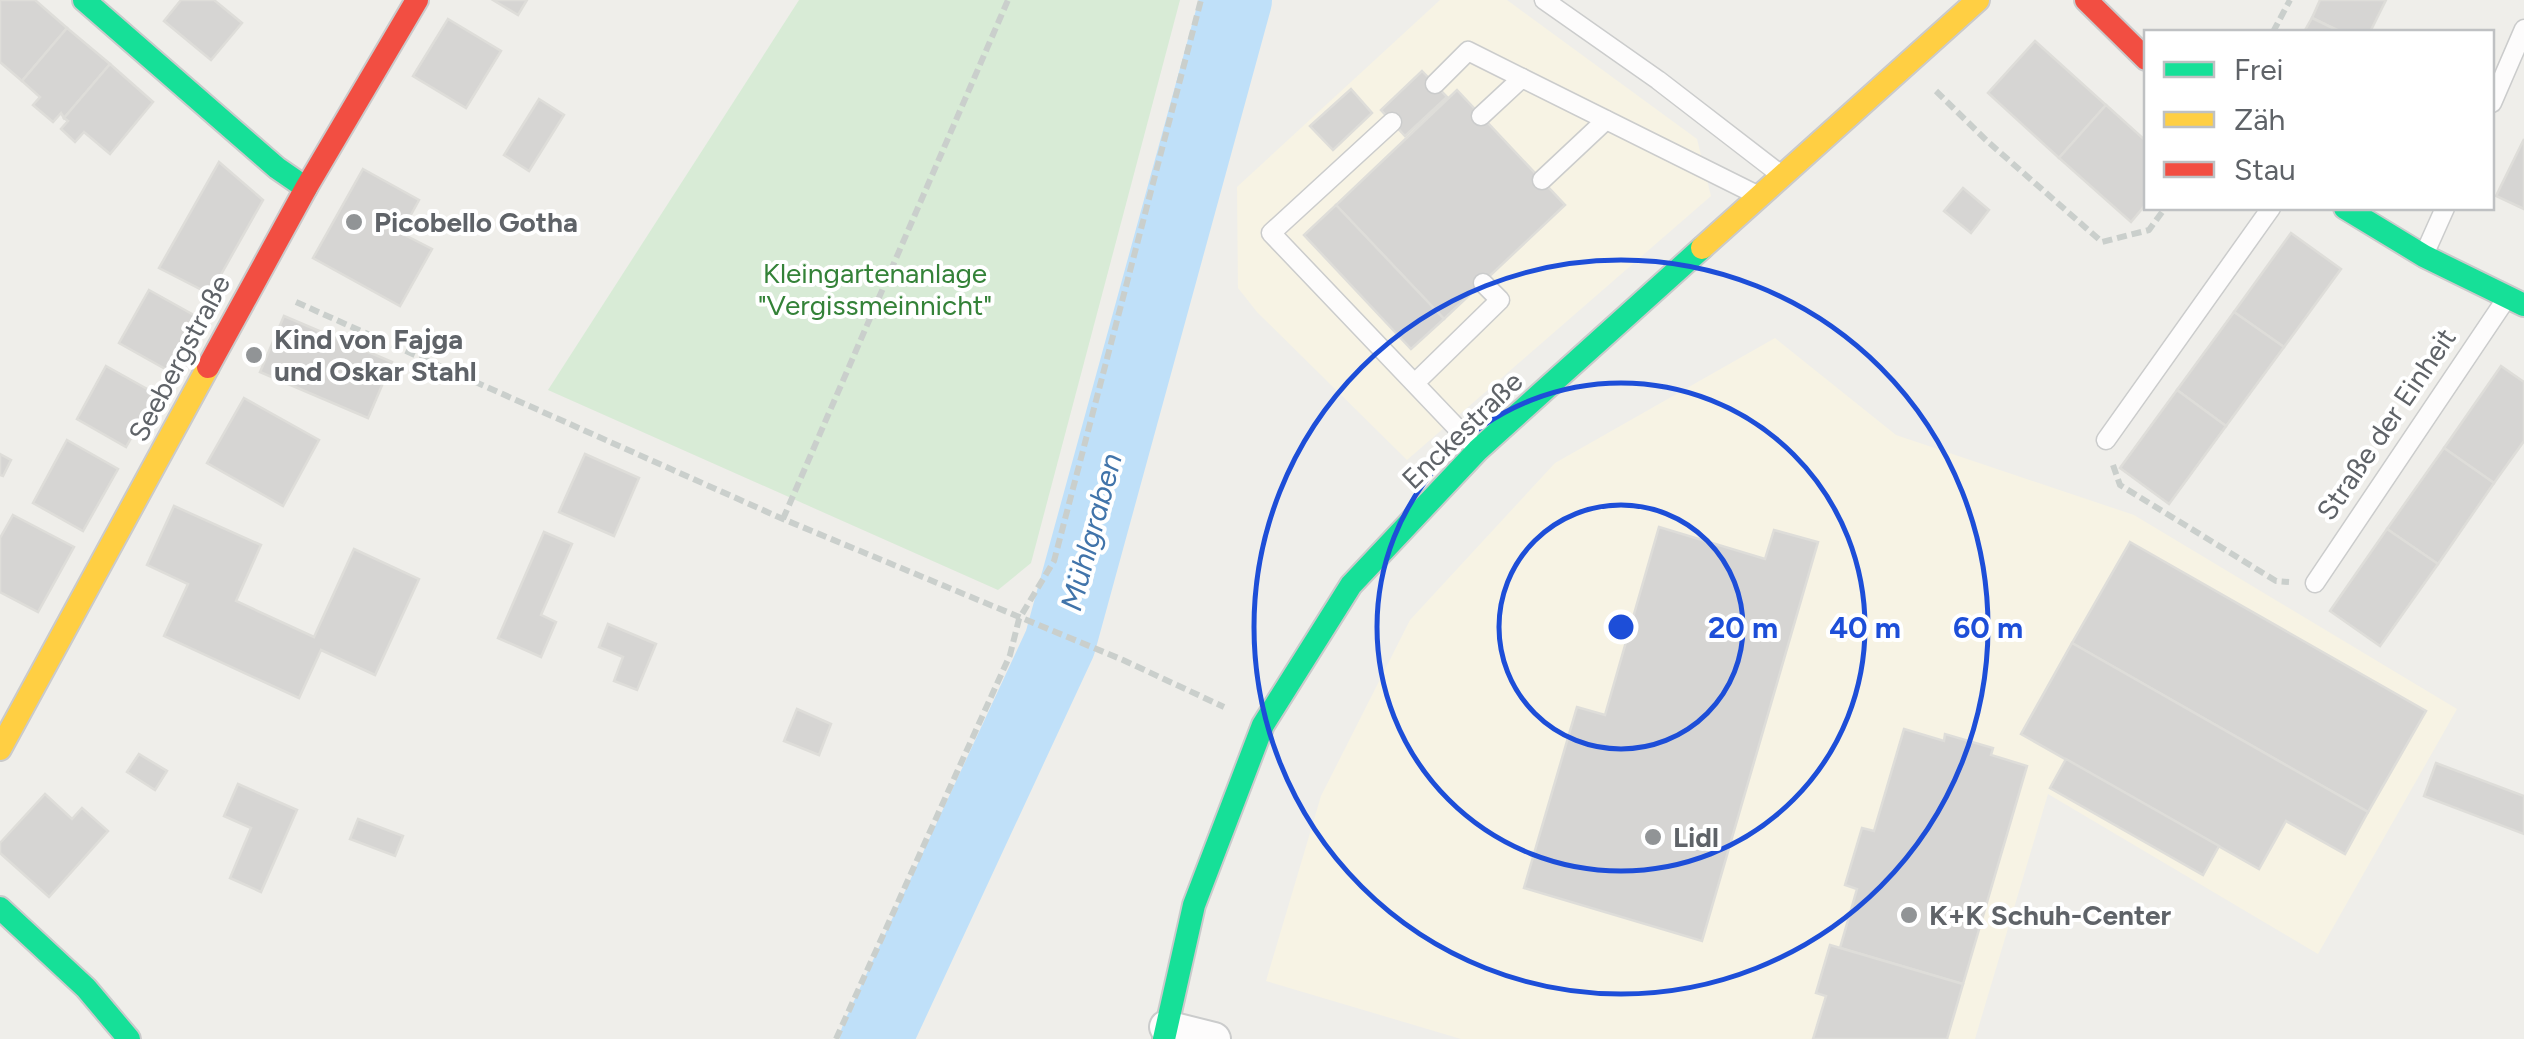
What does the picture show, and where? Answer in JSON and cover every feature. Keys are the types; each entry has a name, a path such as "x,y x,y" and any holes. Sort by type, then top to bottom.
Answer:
{"main road":[{"path":"84,0 277,168 306,188"},
{"name":"Seebergstraße","path":"0,749 306,188 417,0"},
{"name":"Enckestraße","path":"1165,1033 1194,905 1264,725 1351,585 1478,450 1978,0"},
{"path":"2086,0 2144,57"},
{"name":"Straße der Einheit","path":"2348,210 2424,256 2515,302"},
{"path":"0,908 63,965 129,1039"}],"street":[{"path":"1165,1033 1214,1039"}],"lane":[{"path":"1544,0 1658,80 1785,177"},
{"path":"2494,98 2524,30"},
{"path":"1434,84 1468,52 1762,198"},
{"path":"1482,116 1522,78"},
{"path":"1542,180 1606,120"},
{"path":"1392,122 1271,233 1478,450"},
{"path":"2106,440 2270,210"},
{"path":"2424,256 2445,210"},
{"path":"1416,382 1500,300 1483,283"},
{"name":"Straße der Einheit","path":"2315,583 2515,302"}],"path":[{"path":"783,519 1008,0"},
{"path":"836,1039 1010,655 1019,619 1054,560 1201,0"},
{"path":"2274,30 2290,0"},
{"path":"1906,62 1986,141 2102,242 2149,230 2164,210"},
{"path":"292,300 783,519 1122,660 1233,711"},
{"path":"2106,440 2120,486 2276,581 2315,583"}],"shaded area":[{"path":"1440,0 1507,0 1697,139 1711,196 1407,460 1257,312 1238,288 1237,187"},
{"path":"1775,338 1896,435 2134,515 2457,709 2318,954 2048,794 1975,1039 1461,1039 1266,981 1321,796 1410,620 1555,463"}],"green space":[{"name":"Kleingartenanlage \"Vergissmeinnicht\"","path":"799,0 1180,0 1031,563 998,590 548,390"}],"building":[{"path":"0,0 35,0 67,28 22,81 0,62"},
{"path":"181,0 214,0 242,23 211,60 164,21"},
{"path":"493,0 527,0 518,15"},
{"path":"2320,0 2386,0 2371,30 2337,30 2312,18"},
{"path":"2312,18 2337,30 2305,30"},
{"path":"448,19 501,51 466,108 413,76"},
{"path":"67,28 110,64 64,118 61,113 53,122 33,105 40,97 22,81"},
{"path":"2035,41 2106,105 2059,158 1988,93"},
{"path":"110,64 153,102 110,154 84,132 75,142 61,129 68,121 64,118"},
{"path":"1422,71 1447,97 1405,136 1381,110"},
{"path":"1351,89 1372,113 1333,150 1310,126"},
{"path":"1457,90 1565,205 1444,319 1336,205"},
{"path":"539,99 564,115 529,171 504,155"},
{"path":"2106,105 2144,139 2144,206 2131,222 2059,158"},
{"path":"2524,139 2524,209 2496,196"},
{"path":"219,162 263,200 210,294 159,268"},
{"path":"363,169 419,200 401,233 432,249 400,306 313,258"},
{"path":"1963,188 1989,210 1971,233 1944,211"},
{"path":"1336,205 1444,319 1411,349 1304,235"},
{"path":"2291,233 2341,269 2284,347 2234,312"},
{"path":"149,290 199,318 169,371 119,343"},
{"path":"2234,312 2284,347 2226,426 2177,390"},
{"path":"284,316 392,362 368,418 260,372"},
{"path":"106,366 156,394 126,447 77,419"},
{"path":"2501,366 2524,382 2524,441 2494,483 2444,448"},
{"path":"2177,390 2226,426 2169,504 2120,468"},
{"path":"244,398 319,440 283,506 207,463"},
{"path":"67,440 118,469 83,531 33,503"},
{"path":"2444,448 2494,483 2438,564 2387,529"},
{"path":"0,454 11,460 3,476 0,475"},
{"path":"585,454 639,478 614,536 559,512"},
{"path":"174,506 261,545 236,601 314,637 354,549 419,579 375,675 321,650 299,698 164,636 188,584 147,565"},
{"path":"13,515 74,547 38,612 0,592 0,538"},
{"path":"1659,527 1765,559 1774,530 1818,542 1702,941 1524,888 1577,707 1605,715"},
{"path":"2387,529 2438,564 2380,646 2330,611"},
{"path":"544,532 572,544 541,615 556,622 541,657 498,638"},
{"path":"2130,542 2426,711 2368,812 2072,643"},
{"path":"608,624 656,644 637,690 614,681 623,657 599,647"},
{"path":"2072,643 2368,812 2345,854 2286,821 2259,869 2021,734"},
{"path":"797,709 831,724 819,755 784,741"},
{"path":"1904,729 1944,741 1945,734 1993,748 1991,755 2027,766 1963,984 1840,948 1857,889 1845,885 1862,828 1874,831"},
{"path":"139,754 167,771 155,790 127,772"},
{"path":"2066,759 2219,846 2203,875 2050,788"},
{"path":"2436,763 2524,796 2524,834 2424,796"},
{"path":"238,784 297,810 261,892 230,878 251,828 224,816"},
{"path":"45,794 72,819 82,808 108,831 49,897 0,853 0,843"},
{"path":"358,819 403,836 395,856 350,839"},
{"path":"1830,945 1963,984 1947,1039 1813,1039 1826,996 1816,993"}],"waterway":[{"name":"Mühlgraben","path":"876,1039 1060,643 1236,0"}],"traffic: fast":[{"path":"84,0 277,168 306,188"},
{"path":"2348,210 2424,256 2524,305"},
{"path":"1164,1039 1194,905 1263,725 1351,585 1478,450 1702,248"},
{"path":"0,908 86,988 129,1039"}],"traffic: slow":[{"path":"1702,248 1978,0"},
{"path":"0,749 208,367"}],"traffic: jam":[{"path":"208,367 306,188 417,0"},
{"path":"2086,0 2144,57"}],"place":[{"name":"Picobello Gotha","path":"354,222"},
{"name":"Kind von Fajga und Oskar Stahl","path":"254,355"},
{"name":"Lidl","path":"1653,837"},
{"name":"K+K Schuh-Center","path":"1909,915"}]}
